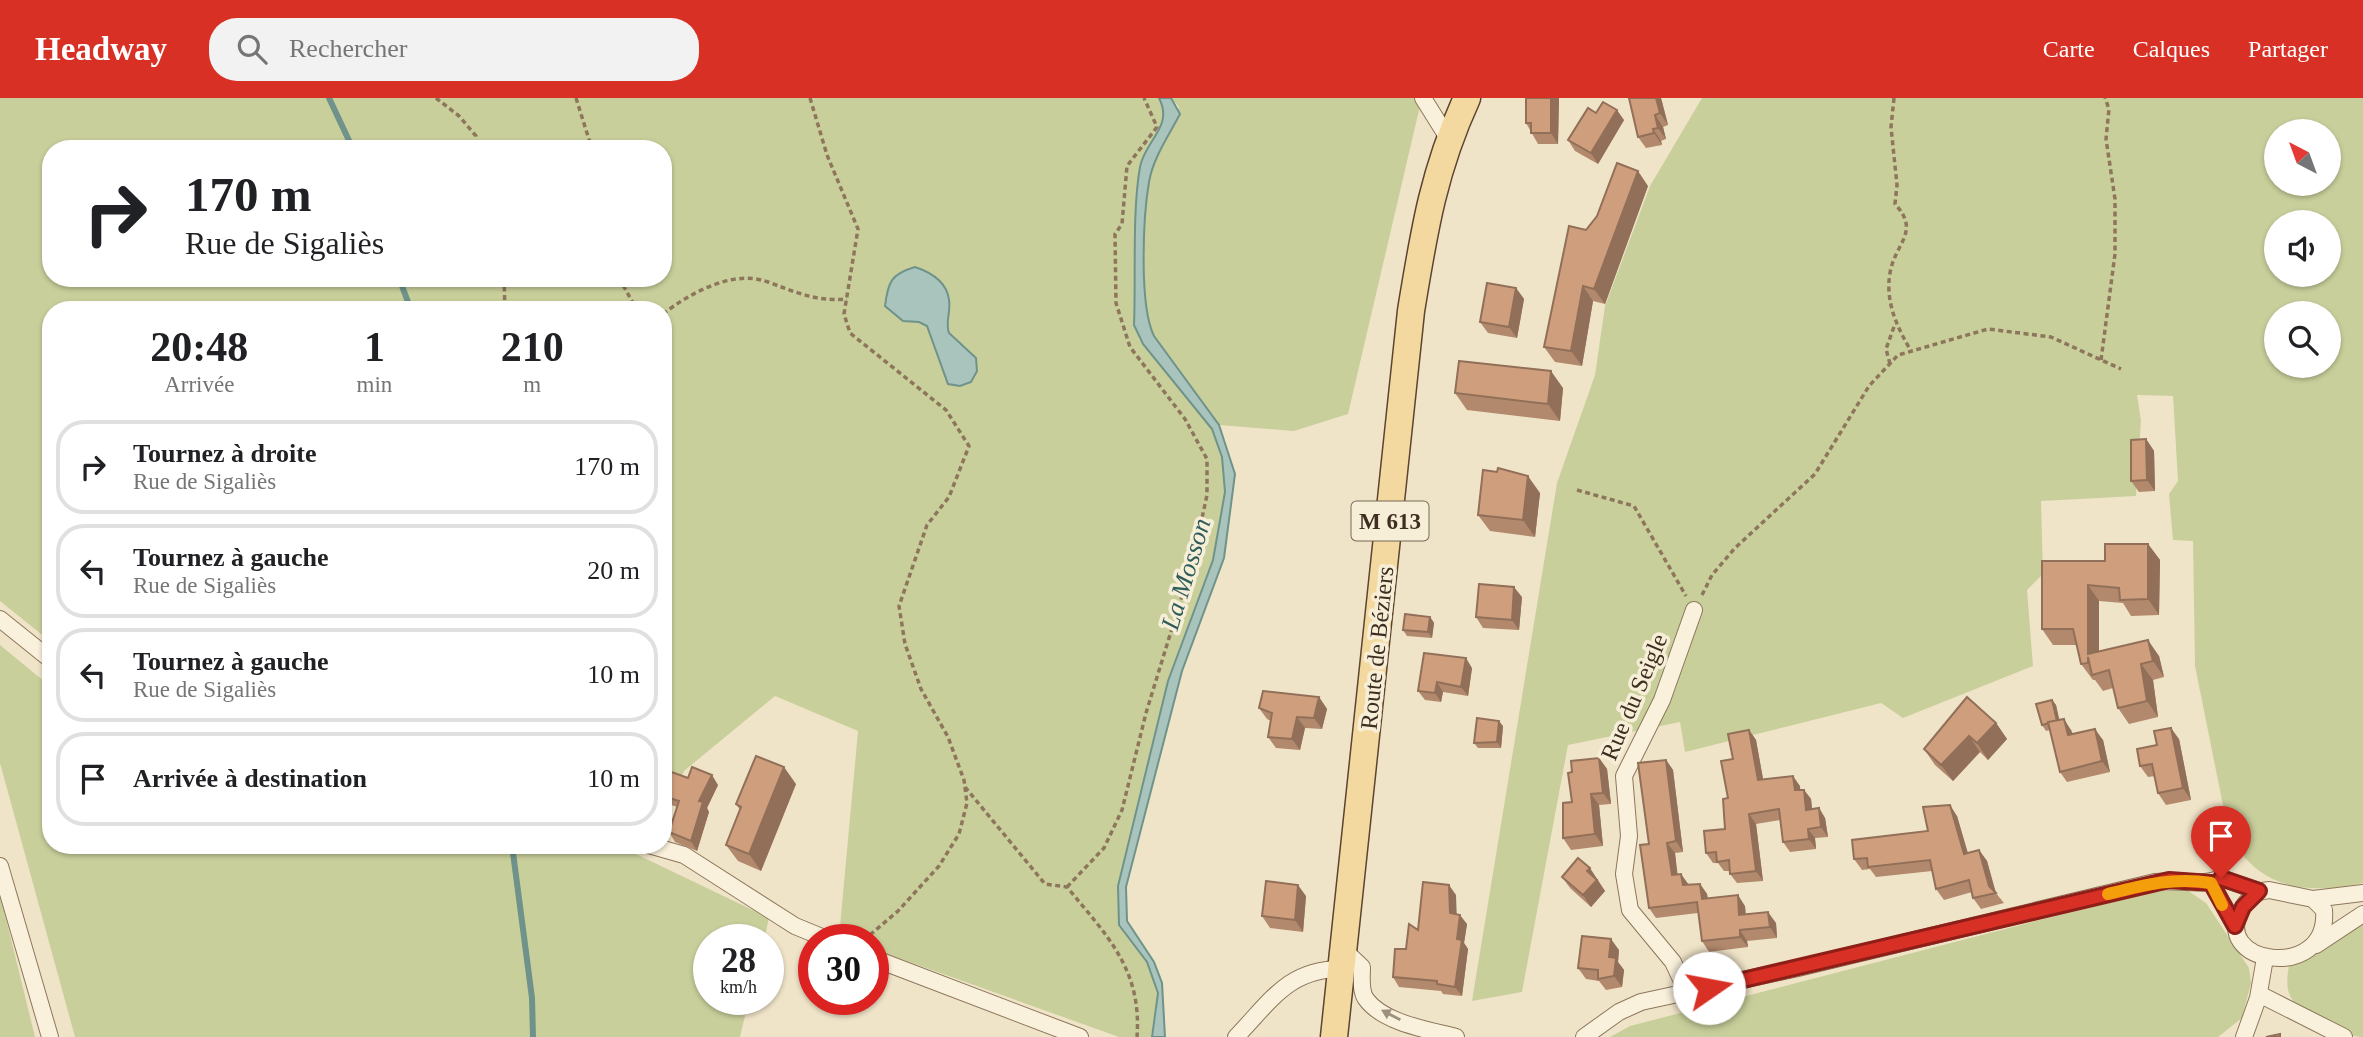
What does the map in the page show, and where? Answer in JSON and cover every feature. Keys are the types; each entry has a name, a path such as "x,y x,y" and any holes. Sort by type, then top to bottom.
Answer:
{"main road":[{"name":"Route de Béziers","path":"1334,1037 1411,312 1429,199 1448,138 1467,98"}],"street":[{"path":"1423,98 1448,138"},
{"name":"Rue du Seigle","path":"1687,992 1673,962 1630,910 1624,874 1629,836 1624,776 1662,701 1694,610"},
{"path":"0,619 42,653"},
{"path":"672,852 684,855 798,927"},
{"path":"0,866 50,1037"},
{"path":"1584,1037 1619,1012 1641,1002 2155,882 2191,880 2211,883 2221,878 2233,879 2259,891 2313,899 2363,893"},
{"path":"2211,883 2235,926 2241,943 2265,958 2290,957 2308,950 2363,915"},
{"path":"2235,926 2243,907 2259,891"},
{"path":"2308,950 2323,932 2325,922 2324,910 2313,899"},
{"path":"2244,1037 2259,994 2265,958"},
{"path":"1236,1037 1275,993 1297,978 1343,959 1362,967 1364,997 1371,1004 1391,1017 1456,1037"},
{"path":"889,964 1080,1037"},
{"path":"2259,994 2344,1037"}],"path":[{"path":"436,98 459,116 476,136 476,140"},
{"path":"576,98 589,140"},
{"path":"810,98 827,155 858,229 844,314 850,333 946,410 969,446 949,497 927,525 899,606 905,644 920,689 948,737 965,786 967,803 959,834 939,866 883,924"},
{"path":"1067,887 1104,848 1122,810 1146,713 1193,560 1207,495 1207,459 1185,419 1130,347 1116,303 1115,234 1122,224 1127,166 1157,127 1144,98"},
{"path":"1894,98 1891,127 1897,185 1895,204 1906,216 1907,227 1890,272 1889,291 1895,324 1911,351"},
{"path":"2101,360 2115,254 2115,199 2106,139 2109,108 2105,98"},
{"path":"672,309 727,278 766,281 786,290 825,301 847,299"},
{"path":"1890,364 1886,349 1895,324"},
{"path":"1694,610 1712,575 1735,548 1815,474 1869,386 1898,355 1988,328 2051,337 2121,369"},
{"path":"1577,491 1634,506 1694,610"},
{"path":"965,786 1045,884 1067,887 1104,932 1130,975 1137,994 1137,1037"}],"green space":[{"path":"0,98 1159,98 1163,117 1150,145 1139,339 1212,429 1222,457 1225,492 1213,560 1168,681 1118,886 1119,925 1147,962 1158,993 1151,1037 1119,1037 889,955 889,924 840,924 858,731 775,696 684,771 672,800 672,301 42,301 42,635 0,601"},
{"path":"1171,98 1415,98 1420,106 1348,414 1294,431 1219,425 1154,336 1146,304 1145,216 1154,163 1179,107"},
{"path":"1702,98 2363,98 2363,883 2322,888 2286,884 2270,878 2255,867 2229,835 2195,666 2193,541 2173,540 2169,494 2178,481 2173,396 2137,395 2141,421 2136,496 2041,501 2043,574 2027,590 2033,666 1903,718 1881,703 1685,752 1680,722 1568,745 1522,992 1472,1001 1557,483 1595,375 1605,306 1650,186"},
{"path":"0,645 42,680 42,854 636,854 769,918 768,924 693,924 693,1015 745,1015 740,1037 75,1037 0,763"},
{"path":"2184,888 2206,903 2249,968 2251,983 2242,1018 2218,1037 1610,1037 1630,1026 2044,919 2155,892"},
{"path":"0,894 35,1037 0,1037"},
{"path":"2363,905 2363,1037 2343,1033 2308,1015 2292,999 2287,982 2290,957 2308,950"}],"water":[{"path":"1159,98 1171,98 1180,114 1158,155 1149,182 1145,217 1144,283 1149,322 1154,336 1219,425 1235,474 1224,558 1182,671 1126,887 1127,921 1154,962 1162,983 1165,1037 1152,1037 1158,993 1147,962 1119,925 1118,886 1168,681 1213,560 1225,492 1222,457 1212,429 1143,344 1134,325 1138,185 1143,157 1163,117"},
{"path":"915,267 932,275 948,294 949,333 976,358 977,371 971,382 960,386 948,384 927,326 919,322 903,321 885,306 892,280"}],"building":[{"path":"1526,98 1551,98 1551,133 1531,133 1531,123 1526,123"},
{"path":"1629,98 1656,98 1660,113 1655,115 1658,128 1653,129 1654,133 1638,137"},
{"path":"1603,102 1617,110 1591,153 1568,140 1588,108 1596,113"},
{"path":"1617,163 1638,171 1594,289 1583,286 1571,351 1544,347 1569,226 1586,230 1597,216"},
{"path":"1487,283 1516,288 1509,327 1480,322"},
{"path":"1459,361 1551,371 1548,404 1455,393"},
{"path":"2146,439 2147,480 2131,481 2131,440"},
{"path":"1498,468 1528,476 1523,520 1478,515 1483,470 1497,472"},
{"path":"2105,544 2148,544 2148,599 2120,600 2119,588 2088,585 2088,654 2148,640 2153,661 2141,664 2147,701 2118,708 2109,670 2092,675 2088,657 2088,663 2081,664 2073,629 2042,629 2042,561 2105,561"},
{"path":"1479,584 1514,587 1512,620 1476,617"},
{"path":"1405,614 1430,617 1428,632 1403,630"},
{"path":"1424,653 1466,658 1461,687 1437,682 1435,693 1418,691"},
{"path":"1263,691 1319,697 1314,718 1297,717 1292,739 1268,737 1272,713 1259,708"},
{"path":"1967,697 1996,723 1977,743 1969,736 1941,765 1924,749"},
{"path":"2052,700 2057,721 2042,725 2036,704"},
{"path":"1477,718 1499,721 1497,742 1474,743"},
{"path":"2064,719 2068,735 2095,729 2102,761 2060,772 2048,722"},
{"path":"2171,728 2183,788 2158,793 2152,764 2140,766 2137,749 2157,745 2154,731"},
{"path":"1749,730 1758,780 1793,776 1795,790 1804,790 1806,810 1819,808 1821,827 1808,829 1809,839 1783,842 1779,809 1749,814 1756,871 1730,874 1729,860 1717,862 1716,852 1706,853 1704,831 1725,829 1723,799 1728,798 1721,761 1733,759 1728,734"},
{"path":"756,756 784,767 749,854 726,845 741,807 736,804"},
{"path":"1599,758 1603,793 1591,794 1595,834 1563,838 1563,803 1572,802 1568,773 1572,772 1571,761"},
{"path":"1666,760 1676,841 1667,843 1672,875 1681,874 1683,885 1700,884 1702,899 1738,895 1739,915 1768,912 1770,927 1740,930 1740,937 1702,941 1697,902 1649,908 1640,845 1649,844 1638,763"},
{"path":"692,767 712,775 699,801 703,802 691,841 672,833 672,823 679,801 672,799 672,772 688,778"},
{"path":"1950,805 1964,854 1979,850 1989,886 1996,893 1973,898 1969,880 1936,889 1930,860 1868,867 1867,858 1854,859 1852,840 1928,831 1923,807"},
{"path":"1578,858 1590,868 1587,871 1597,880 1583,895 1562,877"},
{"path":"1266,881 1298,885 1295,920 1262,916"},
{"path":"1423,882 1449,885 1450,913 1460,915 1457,939 1462,940 1455,987 1437,984 1437,981 1393,977 1395,949 1406,949 1409,924 1418,930"},
{"path":"1582,936 1611,939 1609,957 1616,958 1614,976 1598,979 1598,970 1578,968"}],"waterway":[{"path":"329,98 349,140"},
{"path":"402,287 408,301"},
{"path":"513,854 532,998 533,1037"}],"slow traffic":[{"path":"2108,894 2155,882 2191,880 2211,883 2222,905"}],"route":[{"path":"1709,988 2169,880 2211,883 2235,926 2249,898 2259,891 2233,879 2221,878"}],"water label":[{"name":"La Mosson","path":"1186,574"}]}
